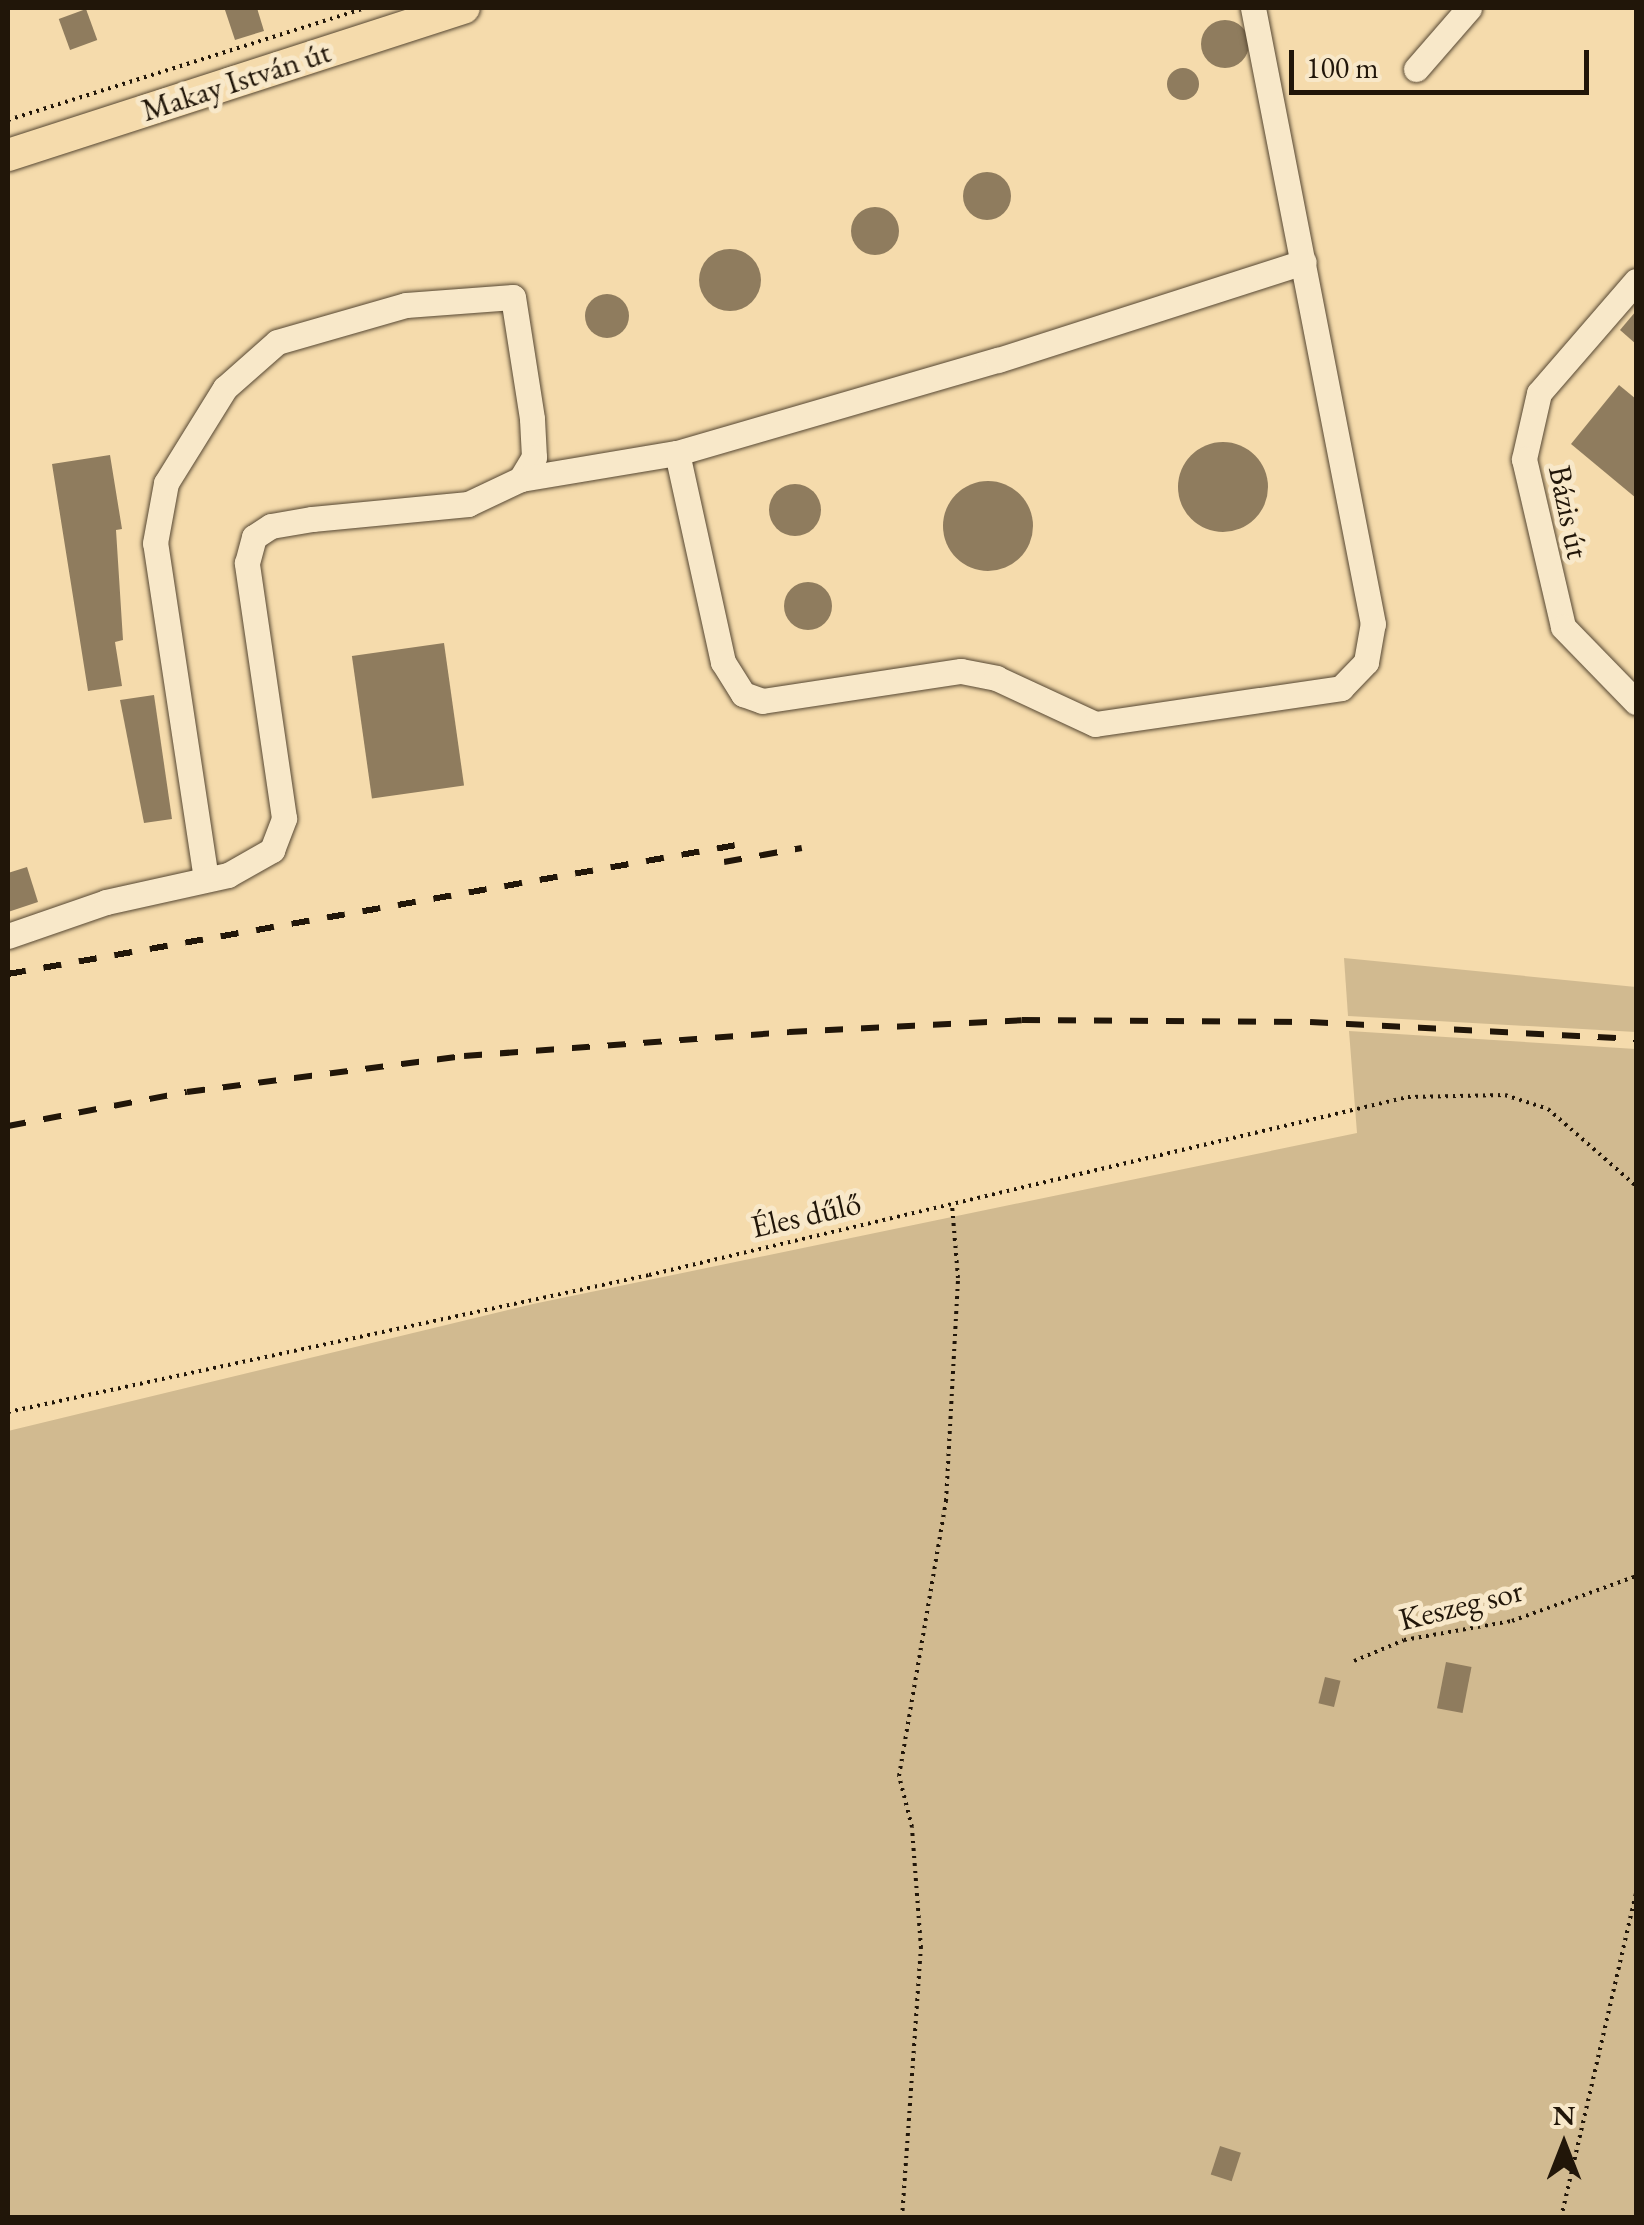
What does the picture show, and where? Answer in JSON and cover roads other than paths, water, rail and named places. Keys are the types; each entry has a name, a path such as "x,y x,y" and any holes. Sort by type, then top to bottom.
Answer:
{"main road":[{"name":"Makay István út","path":"8,155 464,8"}],"street":[{"path":"676,452 723,662 743,694 762,701 961,671 996,678 1096,724 1341,688 1366,662 1374,624 1253,8"},
{"path":"1416,68 1469,8"},
{"path":"8,936 106,902 228,875 272,850 284,818 247,563 254,537 271,526 468,504 521,479 676,452 998,360 1304,262"},
{"name":"Bázis út","path":"1636,281 1539,393 1524,459 1563,627 1636,702"},
{"path":"206,879 155,543 166,483 224,388 277,342 406,305 513,298 534,456 521,479"}],"railway":[{"path":"8,974 742,844"},
{"path":"724,862 802,848"},
{"path":"8,1126 187,1092 464,1056 789,1032 1022,1020 1310,1022 1636,1039"}]}
